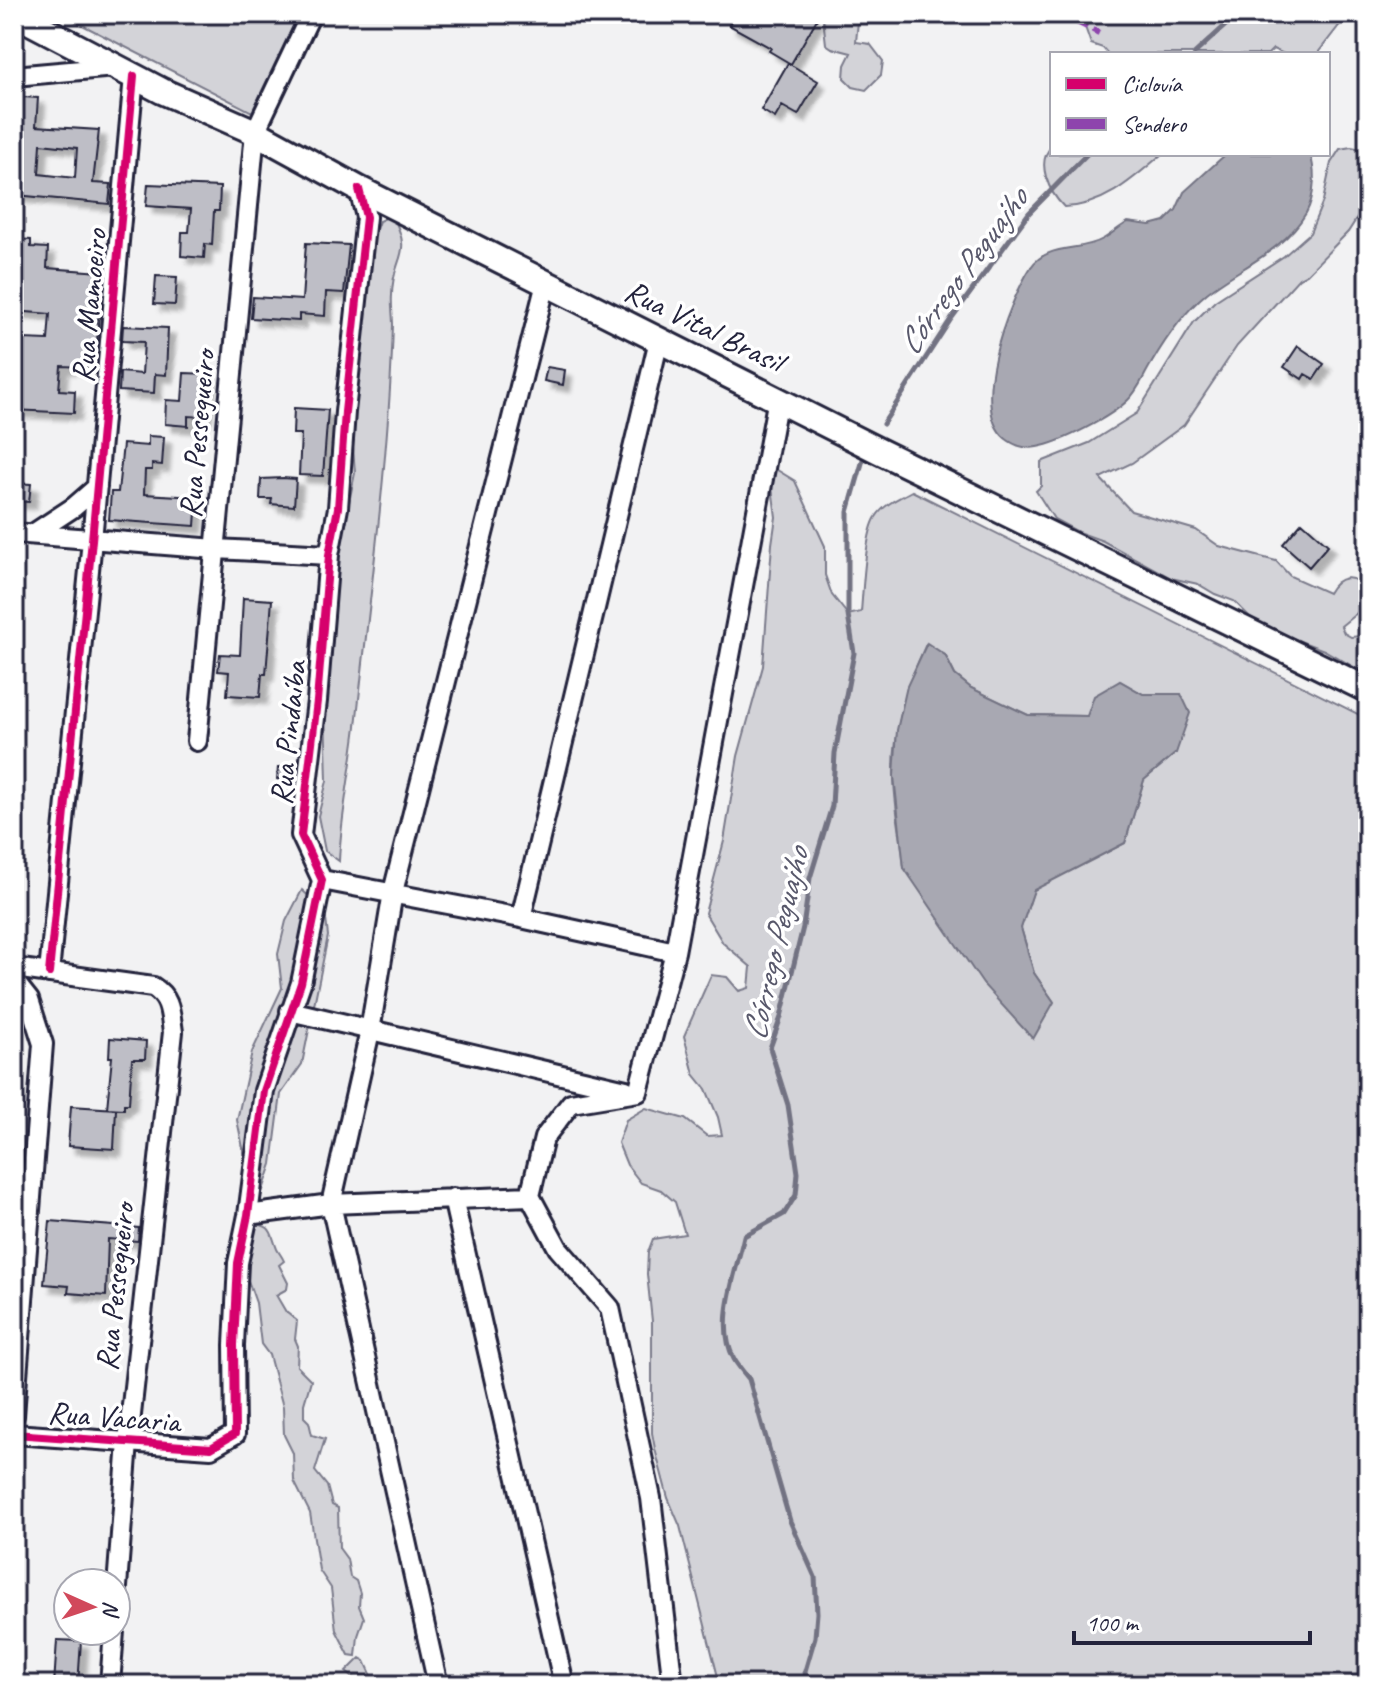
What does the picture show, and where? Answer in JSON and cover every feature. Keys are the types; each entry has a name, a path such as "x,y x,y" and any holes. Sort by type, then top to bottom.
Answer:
{"main road":[{"name":"Rua Vital Brasil","path":"15,14 125,72 255,132 359,189 879,451 1368,690"}],"street":[{"path":"255,132 311,14"},
{"path":"14,76 125,72"},
{"name":"Rua Mamoeiro","path":"49,973 97,487 125,72"},
{"name":"Rua Pessegueiro","path":"197,741 255,132"},
{"name":"Rua Pindaíba","path":"322,880 301,835 317,701 329,555 338,508 366,217 359,189"},
{"path":"438,1685 331,1204 370,1031 393,892 546,283"},
{"path":"521,918 659,340"},
{"path":"638,1092 675,952 778,398"},
{"path":"23,534 74,507 97,487"},
{"path":"23,534 329,555"},
{"path":"530,1196 331,1204 248,1215 264,1091 301,983 322,880 521,918 675,952"},
{"path":"14,968 49,973"},
{"name":"Rua Pessegueiro","path":"49,973 153,987 164,994 169,1004 173,1032 128,1442 119,1567"},
{"path":"14,981 29,1000 43,1044 14,1415"},
{"path":"290,1011 638,1092"},
{"path":"638,1092 571,1103 544,1138 530,1196 558,1248 610,1308 651,1498 673,1685"},
{"path":"453,1198 564,1685"},
{"name":"Rua Vacaria","path":"14,1434 211,1448 235,1434 236,1290 248,1215"},
{"path":"110,1685 113,1647"}],"shaded area":[{"path":"61,14 299,14 252,112"},
{"path":"833,14 854,14 858,21 856,42 870,44 883,61 881,75 866,90 853,87 844,78 845,65 851,53 826,44 823,18 834,19"},
{"path":"1088,14 1157,14 1165,17 1172,14 1348,14 1319,52 1280,52 1273,49 1270,52 1106,52 1091,44 1085,27"},
{"path":"1050,149 1050,156 1160,156 1117,190 1092,202 1064,207 1046,177"},
{"path":"1340,149 1368,150 1368,201 1348,232 1307,274 1299,278 1237,346 1184,425 1132,463 1100,478 1131,511 1196,530 1219,546 1276,561 1290,576 1328,593 1336,583 1346,578 1362,584 1367,589 1363,608 1341,626 1344,633 1351,637 1368,635 1368,675 1324,650 1253,620 1234,601 1198,584 1171,578 1103,541 1054,519 1036,491 1041,486 1041,462 1089,443 1137,413 1194,322 1215,301 1284,256 1310,233 1323,201 1331,163"},
{"path":"1224,156 1310,156 1313,192 1309,207 1297,226 1274,248 1207,293 1191,308 1128,400 1085,428 1047,445 1026,448 1009,441 996,427 991,407 991,383 1003,330 1031,267 1046,254 1094,243 1128,222 1150,225 1165,221 1176,210 1184,192"},
{"path":"392,215 399,229 402,248 393,282 384,472 339,861 325,851 318,816 327,781 325,707 337,562 355,473 352,434 358,325 373,238 379,221"},
{"path":"769,465 795,481 825,546 825,575 832,595 848,615 861,612 867,549 876,517 887,505 912,491 1368,719 1368,1685 720,1685 680,1526 668,1498 652,1433 652,1321 648,1252 653,1239 685,1234 675,1202 661,1190 641,1183 627,1165 618,1143 626,1120 646,1108 685,1119 707,1136 722,1135 706,1089 694,1074 684,1036 711,975 727,977 739,991 749,988 751,967 723,943 705,913 724,841 738,756 763,666 776,517","holes":["926,644 945,655 955,675 971,688 1028,715 1087,716 1120,681 1143,694 1181,694 1176,753 1144,780 1125,843 1034,889 1021,928 1034,973 1054,1002 904,868 894,787 899,725 907,692"]},
{"path":"927,643 945,655 955,675 971,688 1028,715 1087,716 1094,696 1120,681 1143,694 1181,694 1190,713 1176,753 1144,780 1125,843 1034,890 1021,928 1034,973 1054,1002 1033,1039 983,984 904,868 894,776 897,730 907,686"},
{"path":"302,890 325,911 328,936 302,1064 281,1094 272,1164 261,1196 251,1185 237,1120 252,1052 282,988 278,954 286,921"},
{"path":"249,1223 270,1230 284,1261 279,1265 288,1283 287,1289 276,1295 286,1312 297,1321 297,1366 311,1380 304,1404 304,1417 309,1422 312,1435 325,1439 315,1471 327,1486 332,1505 338,1508 339,1548 347,1559 350,1577 356,1581 360,1593 359,1606 364,1618 356,1656 349,1655 336,1630 331,1588 319,1570 310,1513 294,1481 293,1453 284,1435 283,1407 269,1355 261,1344 256,1303 244,1269"},
{"path":"360,1658 365,1661 376,1685 358,1685 346,1672"}],"building":[{"path":"734,14 808,14 817,19 791,64 769,51 771,48 729,25"},
{"path":"788,63 818,81 798,115 782,106 775,118 761,110"},
{"path":"23,97 38,98 36,126 99,130 93,183 111,184 109,204 16,195","holes":["41,144 77,148 75,178 39,174"]},
{"path":"148,184 220,187 219,211 214,211 212,245 205,244 204,258 181,256 182,232 189,232 191,209 146,206"},
{"path":"16,239 31,240 31,247 48,248 47,268 101,272 97,344 87,343 86,367 61,366 59,390 75,391 74,413 14,410 14,386 17,386 17,375 21,376 23,339 48,340 50,314 14,311"},
{"path":"306,243 349,245 344,293 326,292 325,316 299,314 299,321 251,318 253,297 302,300"},
{"path":"156,276 177,277 175,305 154,304"},
{"path":"123,326 168,328 166,375 155,374 154,393 119,391 120,372 142,374 144,342 122,341"},
{"path":"1298,346 1324,364 1314,379 1305,374 1302,379 1284,367"},
{"path":"547,367 565,370 563,385 544,381"},
{"path":"184,373 210,374 204,417 188,416 188,426 165,424 166,400 182,401"},
{"path":"294,408 328,410 323,476 299,475 301,434 293,434"},
{"path":"148,436 164,437 162,465 152,464 152,470 145,470 144,494 197,497 195,526 109,520 111,492 118,492 123,444 148,446"},
{"path":"261,479 296,479 294,506 271,504 272,499 260,499"},
{"path":"14,483 31,484 29,502 14,501"},
{"path":"1302,522 1328,545 1309,567 1283,544"},
{"path":"243,598 272,600 266,674 262,674 260,697 227,695 229,672 218,671 220,654 240,655"},
{"path":"278,767 297,768 295,781 277,779"},
{"path":"110,1038 146,1041 145,1059 132,1059 129,1104 124,1104 124,1109 107,1108 112,1057 109,1057"},
{"path":"71,1106 116,1109 114,1149 68,1146"},
{"path":"50,1221 139,1228 138,1241 108,1239 106,1296 68,1293 69,1286 44,1284"},
{"path":"57,1647 81,1647 78,1685 54,1685"}],"waterway":[{"name":"Córrego Peguajho","path":"1196,52 1238,14"},
{"name":"Córrego Peguajho","path":"883,424 951,319 1029,213 1085,156"},
{"name":"Córrego Peguajho","path":"806,1685 805,1671 815,1637 815,1577 790,1521 749,1379 734,1359 726,1330 732,1282 744,1236 784,1214 796,1195 798,1173 788,1105 770,1048 781,1017 803,927 810,878 832,806 835,753 854,653 848,615 848,512 864,456"}],"marked path":[{"path":"1060,14 1099,33"}],"cycle path":[{"path":"49,973 134,76"},
{"path":"14,1434 211,1448 235,1434 234,1345 238,1263 248,1215 264,1091 301,983 322,880 301,835 317,701 329,555 338,508 366,217 359,189"}]}
